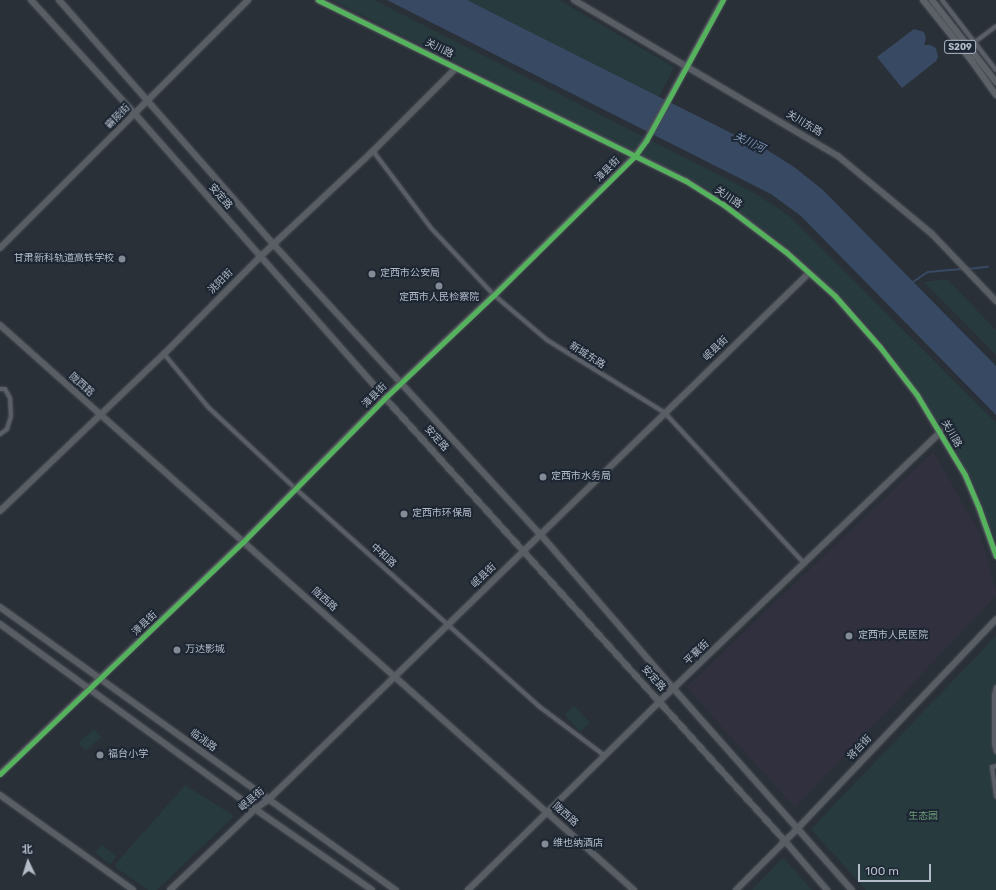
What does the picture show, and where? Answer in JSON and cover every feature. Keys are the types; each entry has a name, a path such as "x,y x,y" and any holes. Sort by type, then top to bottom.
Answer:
{"main road":[{"name":"S209","path":"923,0 971,60 996,95"},
{"name":"S209","path":"932,0 996,82"}],"street":[{"name":"安定路","path":"31,0 135,114 385,398 660,701 827,890"},
{"name":"安定路","path":"59,0 274,245 400,384 541,535 674,689 852,890"},
{"name":"霸陵街","path":"0,248 248,0"},
{"name":"关川路","path":"318,0 686,181 724,205 759,230 835,296 880,347 917,395 965,475 996,556"},
{"name":"关川东路","path":"574,0 838,156 932,234 996,301"},
{"name":"漳县街","path":"0,774 243,542 385,398 494,296 635,156 646,141 723,0"},
{"path":"942,0 996,70"},
{"path":"975,42 996,26"},
{"name":"洮阳街","path":"0,511 164,354 260,257 373,151 456,68"},
{"name":"新城东路","path":"373,151 431,228 494,296 547,340 664,413 804,563"},
{"name":"岷县街","path":"170,890 255,809 268,800 809,273"},
{"name":"陇西路","path":"0,324 100,415 634,890"},
{"name":"中和路","path":"164,354 208,407 296,489 540,707 605,756"},
{"path":"0,389 5,389 10,398 11,416 7,429 0,434"},
{"name":"平襄街","path":"468,890 548,813 660,701 940,432"},
{"name":"临洮路","path":"0,608 396,890"},
{"name":"将台街","path":"736,890 798,828 996,619"},
{"path":"0,624 255,809 372,890"},
{"path":"996,687 994,695 994,744 996,752"},
{"path":"996,766 992,768 996,797"},
{"path":"0,795 132,890"}],"shaded area":[{"name":"定西市人民医院","path":"933,452 980,533 996,591 996,596 795,808 686,687"}],"green space":[{"path":"332,0 374,0 756,194 788,215 996,423 996,543 977,491 957,453 929,408 886,347 851,307 823,279 787,247 708,189"},
{"path":"467,0 559,0 674,67 659,97"},
{"path":"947,279 996,330 996,355 924,282"},
{"name":"生态园","path":"996,636 996,890 866,890 811,829"},
{"path":"574,706 590,723 580,732 564,715"},
{"path":"94,729 101,737 85,751 78,743"},
{"path":"185,785 234,816 157,890 148,890 114,866"},
{"path":"101,845 116,856 110,864 95,853"},
{"path":"783,858 812,890 752,890"}],"water":[{"name":"关川河","path":"387,0 467,0 743,139 761,146 794,167 823,190 996,366 996,415 801,216 771,194"},
{"path":"914,29 924,32 926,38 924,45 930,45 936,48 938,57 936,61 902,88 877,57"}],"waterway":[{"path":"968,269 988,267"},
{"path":"913,282 928,272 962,269"}],"cycle path":[{"path":"318,0 686,181 724,205 786,252 835,296 880,347 917,395 965,475 979,508 996,556"},
{"path":"0,774 243,542 385,398 494,295 635,156 646,141 723,0"}],"place":[{"name":"甘肃新科轨道高铁学校","path":"122,259"},
{"name":"定西市公安局","path":"372,274"},
{"name":"定西市人民检察院","path":"439,286"},
{"name":"定西市水务局","path":"543,477"},
{"name":"定西市环保局","path":"404,514"},
{"name":"定西市人民医院","path":"849,636"},
{"name":"万达影城","path":"177,650"},
{"name":"福台小学","path":"100,755"},
{"name":"维也纳酒店","path":"545,844"}]}
